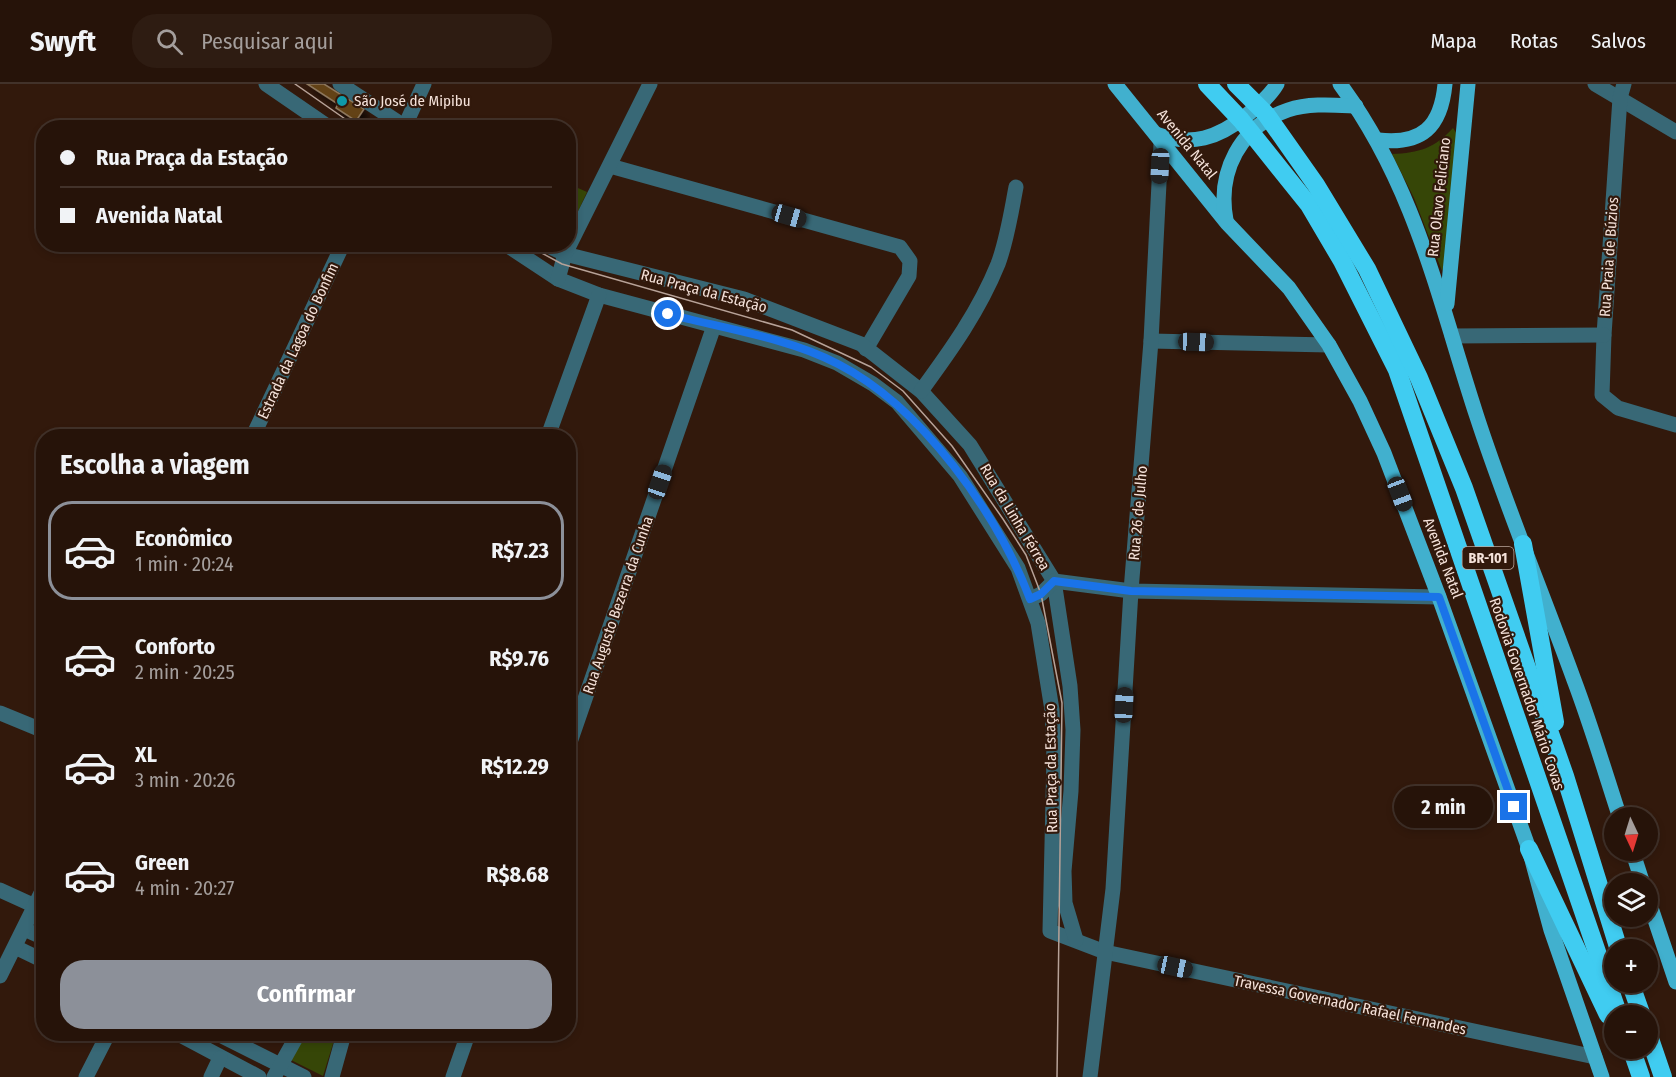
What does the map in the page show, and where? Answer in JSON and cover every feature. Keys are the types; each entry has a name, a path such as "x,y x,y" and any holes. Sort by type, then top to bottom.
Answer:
{"highway":[{"name":"Rodovia Governador Mário Covas","path":"1207,84 1246,127 1309,205 1342,261 1396,370 1615,1005"},
{"name":"Rodovia Governador Mário Covas","path":"1236,84 1264,112 1316,185 1367,269 1419,378 1464,488 1564,776 1616,939"},
{"path":"1523,544 1564,776"},
{"path":"1529,849 1604,1005"},
{"path":"1633,1059 1639,1073"},
{"path":"1657,1059 1663,1077"}],"main road":[{"name":"Avenida Natal","path":"1115,84 1227,223 1289,288 1329,345 1360,401 1384,453 1439,597 1529,849 1551,930 1602,1077"},
{"path":"1158,139 1189,142 1206,140 1246,127 1264,112 1277,84"},
{"path":"1340,84 1378,140 1417,225 1477,418 1575,682 1616,807"},
{"name":"Rua Olavo Feliciano","path":"1378,140 1406,140 1421,135 1433,125 1443,99 1445,84"},
{"name":"Rua Olavo Feliciano","path":"1446,313 1468,84"},
{"path":"1264,112 1309,106 1356,106"},
{"path":"1227,223 1223,201 1226,176 1246,127"},
{"path":"1657,927 1676,982"}],"street":[{"path":"266,84 318,120"},
{"path":"340,84 395,120"},
{"path":"409,120 424,84"},
{"path":"576,232 650,84"},
{"path":"1595,84 1622,91 1676,132"},
{"name":"Rua Praia de Búzios","path":"1622,91 1604,335 1602,395 1618,408 1676,425"},
{"name":"Rua 26 de Julho","path":"1105,952 1113,889 1131,591 1151,341 1158,139"},
{"path":"610,166 900,247 910,261 909,276 864,347"},
{"path":"921,391 963,334 987,289 999,262 1016,187"},
{"name":"Estrada da Lagoa do Bonfim","path":"256,429 339,252"},
{"name":"Rua Praça da Estação","path":"516,252 558,279 599,295 804,350 837,363 873,384 897,402 960,476 984,510 1018,568 1030,599 1045,656 1054,738 1050,931 1076,940"},
{"name":"Rua Praça da Estação","path":"561,252 744,299 864,347"},
{"path":"558,279 565,254"},
{"path":"551,429 599,295"},
{"name":"Rua Augusto Bezerra da Cunha","path":"576,725 714,326"},
{"path":"1452,336 1604,335"},
{"path":"1151,341 1329,345"},
{"name":"Rua da Linha Férrea","path":"864,347 921,391 986,467 1054,581 1070,686 1073,730 1071,791 1064,871 1065,903 1076,940"},
{"path":"1030,599 1041,594 1054,581 1131,591 1439,597"},
{"path":"0,713 36,728"},
{"path":"0,890 35,906 0,976"},
{"path":"24,929 36,934"},
{"path":"1076,940 1105,952 1090,1077"},
{"path":"15,947 36,957"},
{"name":"Travessa Governador Rafael Fernandes","path":"1105,952 1595,1057"},
{"path":"86,1077 104,1041"},
{"path":"190,1041 259,1077"},
{"path":"229,1041 277,1071 304,1077"},
{"path":"277,1071 294,1041"},
{"path":"332,1077 342,1041"},
{"path":"453,1077 466,1041"},
{"path":"211,1077 220,1058"}],"green space":[{"path":"1453,128 1459,137 1449,247 1442,271 1414,198 1392,154 1426,148 1440,140"},
{"path":"576,187 587,192 576,216"},
{"path":"301,1041 334,1041 323,1076 291,1060"}],"building":[{"name":"São José de Mipibu","path":"307,84 324,84 364,109 354,120 336,108 338,104"}],"tram line":[{"path":"295,84 347,120"},
{"path":"540,252 562,264 792,330 871,367 903,391 952,446 1026,555 1041,594 1062,703 1057,1077"}],"place":[{"name":"São José de Mipibu","path":"342,101"}],"route":[{"path":"668,314 804,350 837,363 873,384 897,402 960,476 984,510 1018,568 1030,599 1041,594 1054,581 1131,591 1439,597 1514,807"}]}
